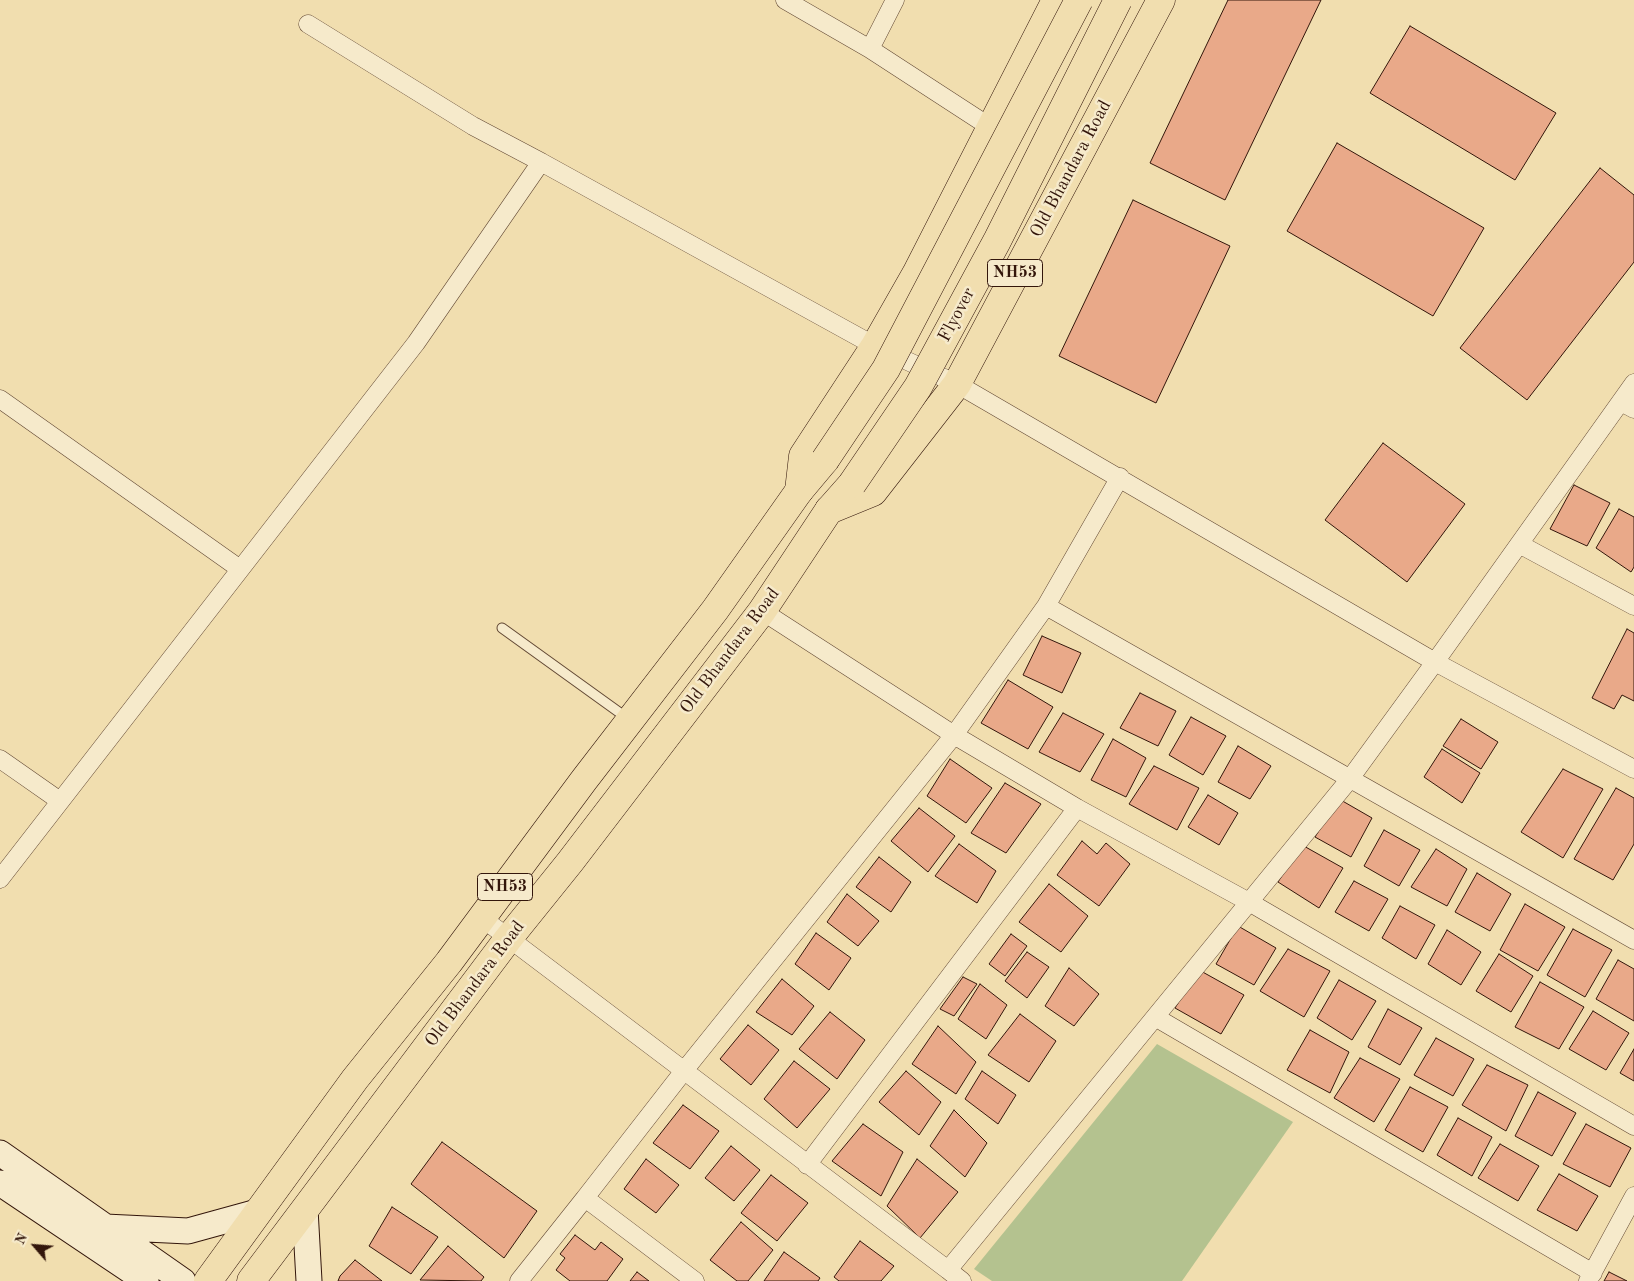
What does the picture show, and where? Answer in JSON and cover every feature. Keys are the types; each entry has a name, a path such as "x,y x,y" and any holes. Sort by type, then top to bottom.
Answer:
{"main road":[{"path":"799,491 802,456 875,346 916,274 1056,0"},
{"name":"NH53","path":"208,1281 354,1079 482,918 715,610 799,491 825,460 886,369 1080,0"},
{"name":"Flyover","path":"829,510 852,484 918,387 997,241 1118,0"},
{"name":"Old Bhandara Road","path":"251,1281 508,939 570,862 762,611 829,510 873,492 957,384 1161,0"},
{"path":"0,1153 183,1281"},
{"path":"0,1183 146,1281"},
{"path":"306,1209 309,1281"},
{"path":"105,1227 188,1231 257,1212"},
{"path":"107,1255 114,1281"}],"street":[{"path":"785,0 870,50 990,127"},
{"path":"870,50 895,0"},
{"path":"308,24 473,126 875,346 957,384 1120,477 1435,662 1634,770"},
{"path":"0,879 416,343 541,162"},
{"path":"948,1270 1349,780 1519,544 1628,406 1634,384"},
{"path":"0,399 240,569"},
{"path":"519,1281 683,1072 954,735 1046,606 1120,477"},
{"path":"1519,544 1634,606"},
{"path":"1046,606 1349,780 1634,940"},
{"path":"762,611 954,735 1077,808 1249,902 1634,1126"},
{"path":"0,759 60,801"},
{"path":"807,1165 1077,808"},
{"path":"482,918 683,1072 962,1281"},
{"path":"1155,1017 1590,1277 1634,1196"},
{"path":"585,1198 695,1281"}],"lane":[{"path":"502,628 630,720"}],"green space":[{"path":"1157,1044 1293,1122 1182,1281 992,1281 974,1269"}],"building":[{"path":"1228,0 1321,0 1225,200 1150,163"},
{"path":"1410,26 1556,113 1515,180 1370,93"},
{"path":"1337,143 1484,228 1433,316 1287,231"},
{"path":"1600,168 1634,195 1634,262 1527,400 1460,348"},
{"path":"1133,200 1230,246 1156,403 1059,356"},
{"path":"1383,443 1465,504 1407,582 1325,520"},
{"path":"1574,485 1610,503 1587,546 1550,529"},
{"path":"1619,509 1634,517 1634,567 1631,572 1596,548"},
{"path":"1627,629 1634,633 1634,701 1622,695 1614,709 1592,698"},
{"path":"1042,636 1081,653 1062,693 1023,675"},
{"path":"1008,680 1053,707 1028,749 981,723"},
{"path":"1140,693 1176,711 1158,746 1120,728"},
{"path":"1063,713 1104,734 1080,772 1039,752"},
{"path":"1191,717 1226,736 1203,775 1169,755"},
{"path":"1461,719 1498,742 1481,769 1443,746"},
{"path":"1113,739 1146,758 1126,797 1091,780"},
{"path":"1238,746 1271,766 1250,799 1218,782"},
{"path":"1442,749 1480,773 1462,803 1424,777"},
{"path":"950,759 992,788 966,823 927,796"},
{"path":"1154,766 1199,788 1177,830 1129,804"},
{"path":"1563,769 1603,789 1563,858 1521,832"},
{"path":"1005,783 1041,804 1006,853 971,833"},
{"path":"1616,788 1634,798 1634,844 1613,880 1574,859"},
{"path":"1208,795 1238,813 1219,845 1188,827"},
{"path":"1339,799 1372,818 1351,857 1315,837"},
{"path":"919,808 955,836 928,872 891,841"},
{"path":"1384,830 1420,850 1399,886 1364,866"},
{"path":"1082,841 1097,854 1106,843 1130,864 1099,906 1057,875"},
{"path":"959,844 996,871 977,903 935,876"},
{"path":"1302,845 1343,868 1319,908 1278,882"},
{"path":"1436,849 1467,869 1447,906 1411,887"},
{"path":"879,857 911,882 891,912 856,887"},
{"path":"1477,873 1511,894 1490,931 1455,912"},
{"path":"1354,881 1388,899 1369,931 1335,912"},
{"path":"1049,884 1088,916 1061,952 1019,922"},
{"path":"847,894 879,921 858,946 827,922"},
{"path":"1525,904 1565,927 1538,971 1500,950"},
{"path":"1400,906 1435,925 1416,959 1382,938"},
{"path":"1238,926 1276,948 1254,985 1216,964"},
{"path":"1573,929 1612,950 1585,997 1547,975"},
{"path":"1447,930 1481,952 1461,985 1428,964"},
{"path":"816,933 851,958 829,990 795,964"},
{"path":"1011,934 1027,946 1005,976 989,964"},
{"path":"1288,949 1330,971 1304,1017 1260,991"},
{"path":"1027,952 1049,967 1027,998 1005,981"},
{"path":"1499,954 1533,976 1511,1012 1476,991"},
{"path":"1618,960 1634,969 1634,1021 1596,999"},
{"path":"1069,968 1099,994 1074,1026 1045,1006"},
{"path":"1199,970 1244,995 1221,1034 1175,1008"},
{"path":"963,977 977,984 954,1016 940,1009"},
{"path":"782,979 814,1006 792,1035 756,1012"},
{"path":"1339,980 1376,1001 1352,1040 1317,1018"},
{"path":"1540,982 1584,1007 1559,1049 1515,1027"},
{"path":"980,984 1007,1005 986,1039 958,1019"},
{"path":"1388,1009 1422,1028 1400,1065 1368,1047"},
{"path":"1593,1011 1629,1033 1606,1070 1569,1049"},
{"path":"830,1012 865,1040 837,1079 799,1049"},
{"path":"1020,1014 1056,1041 1029,1082 988,1055"},
{"path":"748,1025 779,1050 751,1085 720,1059"},
{"path":"938,1026 976,1062 956,1094 912,1064"},
{"path":"1310,1030 1349,1052 1330,1093 1287,1070"},
{"path":"1436,1038 1474,1059 1453,1096 1414,1075"},
{"path":"1634,1049 1634,1081 1620,1073"},
{"path":"1360,1058 1400,1079 1374,1122 1334,1098"},
{"path":"794,1061 830,1089 797,1128 764,1099"},
{"path":"1487,1065 1528,1085 1506,1131 1462,1105"},
{"path":"906,1071 941,1102 919,1135 879,1102"},
{"path":"982,1071 1016,1095 998,1124 965,1099"},
{"path":"1410,1087 1448,1107 1423,1152 1385,1130"},
{"path":"1538,1092 1576,1113 1552,1156 1515,1136"},
{"path":"683,1105 719,1131 690,1169 653,1143"},
{"path":"954,1110 987,1143 965,1177 930,1146"},
{"path":"1458,1118 1492,1137 1472,1176 1437,1155"},
{"path":"863,1124 903,1152 881,1196 832,1161"},
{"path":"1586,1124 1631,1148 1610,1187 1563,1164"},
{"path":"442,1142 537,1211 504,1258 411,1184"},
{"path":"1500,1144 1539,1166 1518,1201 1478,1178"},
{"path":"731,1146 760,1170 734,1201 705,1178"},
{"path":"646,1159 679,1185 656,1213 624,1189"},
{"path":"917,1159 958,1192 920,1238 887,1206"},
{"path":"1559,1174 1598,1196 1577,1231 1537,1210"},
{"path":"771,1175 808,1203 777,1241 741,1213"},
{"path":"392,1207 438,1237 411,1274 369,1246"},
{"path":"741,1222 773,1250 748,1281 737,1281 710,1260"},
{"path":"575,1235 595,1250 601,1242 623,1259 607,1281 570,1281 556,1270 565,1258 560,1254"},
{"path":"860,1241 894,1266 881,1281 839,1281 834,1277"},
{"path":"448,1246 484,1277 481,1281 420,1280"},
{"path":"784,1252 820,1278 818,1281 764,1281"},
{"path":"355,1260 382,1281 338,1281 340,1276"},
{"path":"637,1272 649,1281 630,1281"},
{"path":"1609,1272 1627,1281 1604,1281"}]}
